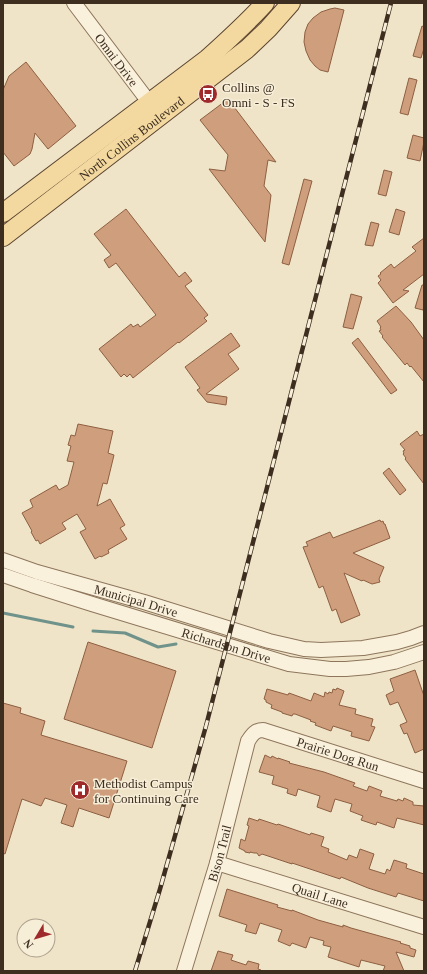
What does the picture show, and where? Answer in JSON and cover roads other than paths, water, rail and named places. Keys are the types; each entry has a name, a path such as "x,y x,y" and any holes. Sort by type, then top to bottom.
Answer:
{"main road":[{"name":"North Collins Boulevard","path":"4,213 211,55 251,19 266,3"},
{"name":"North Collins Boulevard","path":"3,237 247,49 268,29 291,3"},
{"path":"4,213 31,216 41,195 67,165"}],"street":[{"name":"Omni Drive","path":"74,3 160,117"},
{"name":"Municipal Drive","path":"3,560 37,572 135,599 269,641"},
{"name":"Richardson Drive","path":"3,575 130,616 289,664 330,669 369,667 394,662 424,652"},
{"path":"130,616 135,599"},
{"name":"Richardson Drive","path":"269,641 304,649 321,650 363,648 397,642 424,633"},
{"name":"Prairie Dog Run","path":"252,734 258,730 263,730 424,781"},
{"name":"Bison Trail","path":"184,971 217,863 248,741 252,734"},
{"name":"Quail Lane","path":"217,863 424,927"}],"waterway":[{"path":"3,613 73,627"},
{"path":"93,631 125,633 158,647 176,644"}],"railway":[{"path":"135,971 206,726 391,3"}],"place":[{"name":"Collins @ Omni - S - FS","path":"208,94"},
{"name":"Methodist Campus for Continuing Care","path":"80,790"}]}
